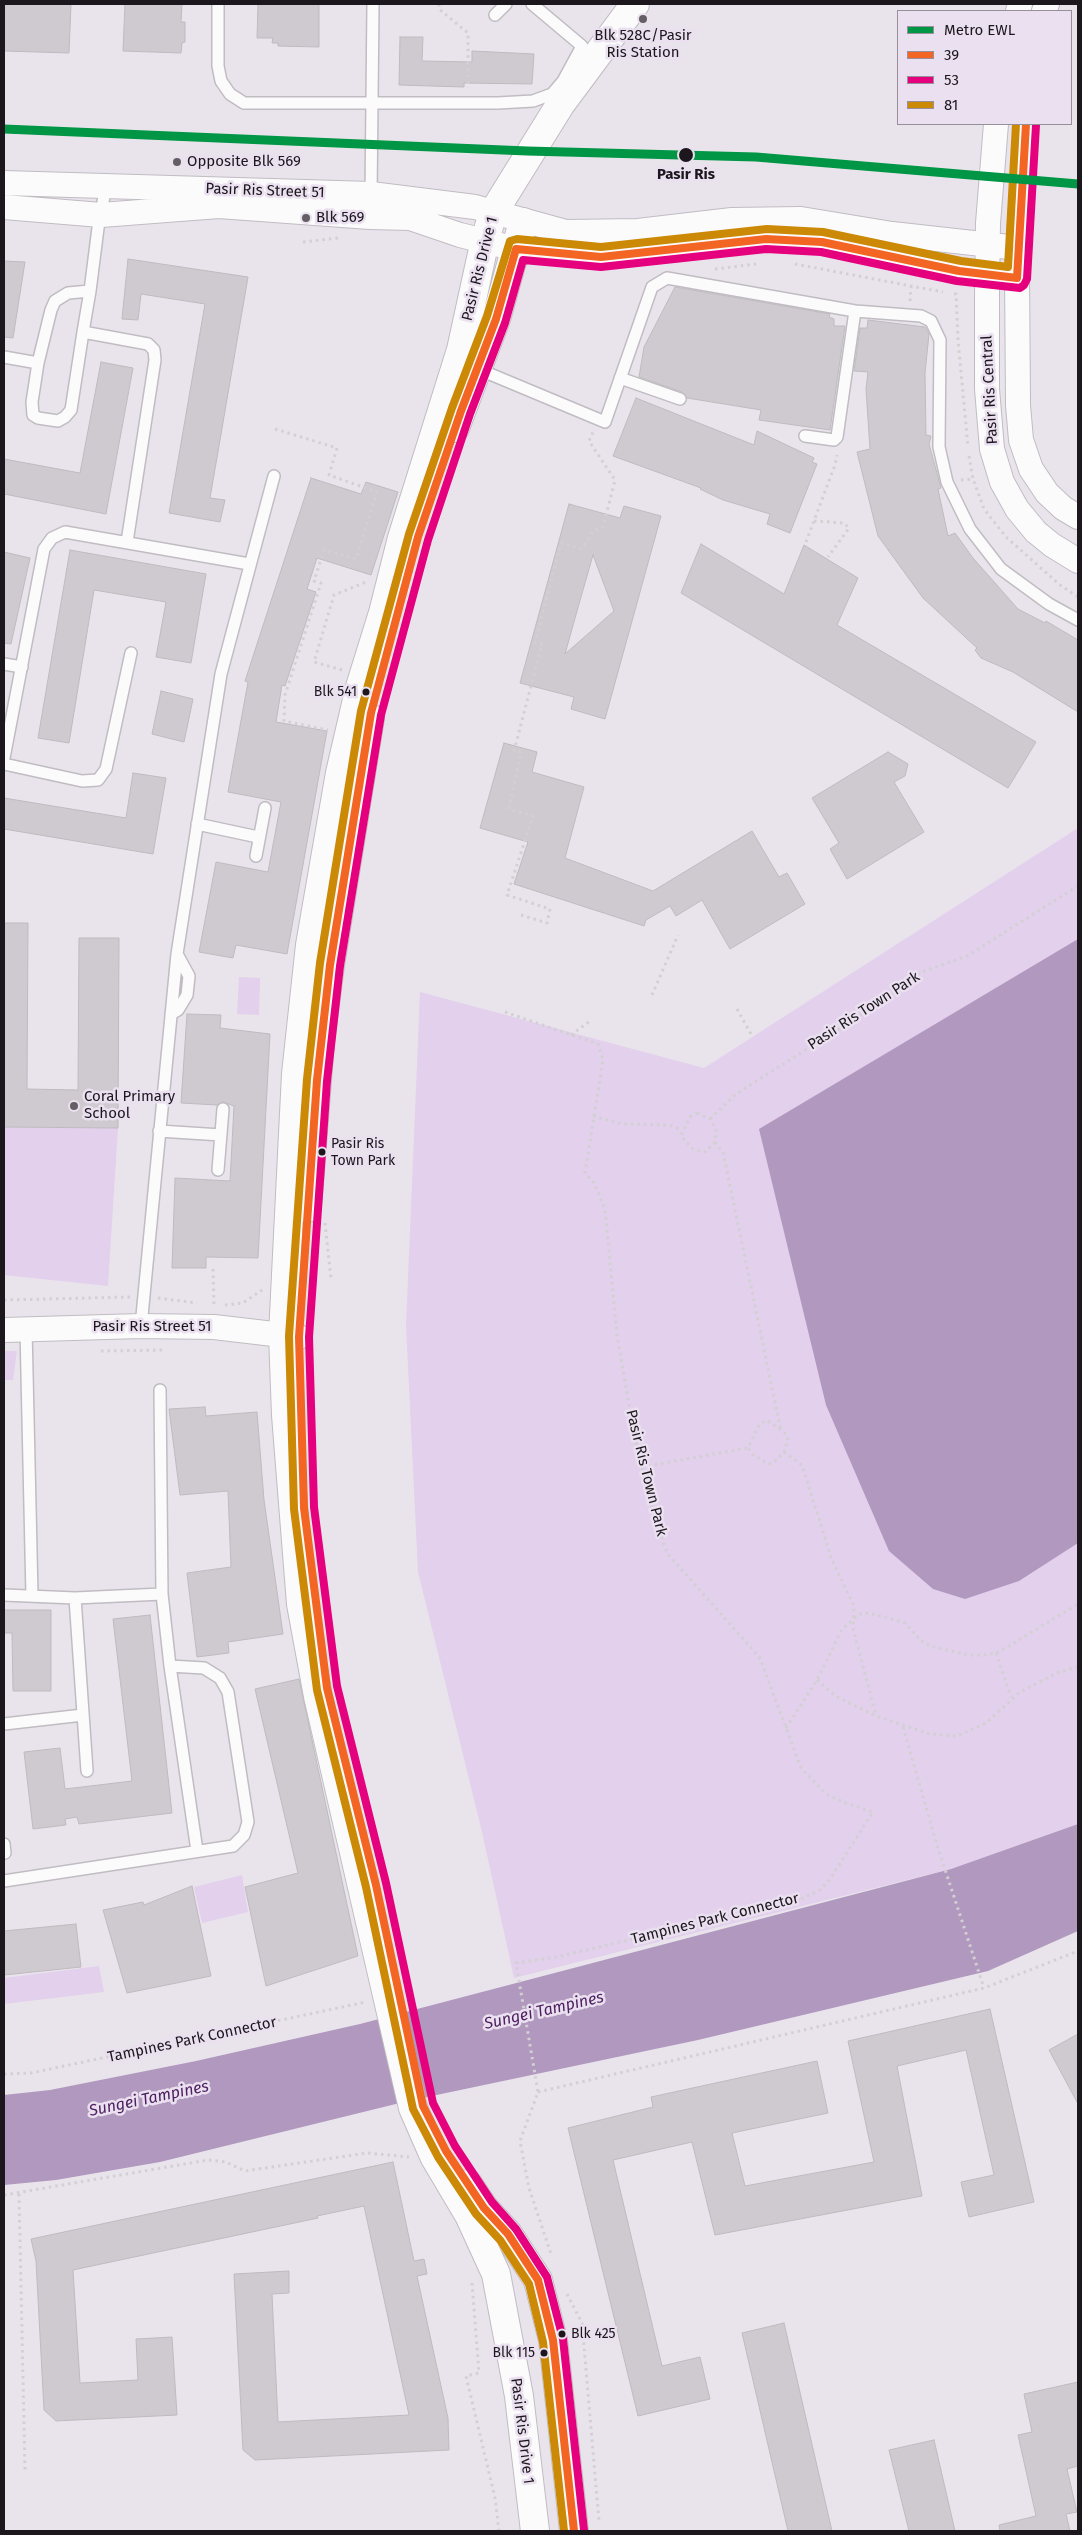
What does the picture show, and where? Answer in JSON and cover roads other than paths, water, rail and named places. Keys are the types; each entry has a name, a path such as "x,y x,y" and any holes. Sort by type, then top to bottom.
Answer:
{"main road":[{"name":"Pasir Ris Drive 1","path":"291,1336 296,1074 310,945 340,773 360,687 383,612 402,538 461,350 485,240 493,213 560,105 635,4"},
{"name":"Pasir Ris Drive 1","path":"523,222 496,319 418,537 371,713 340,897 320,1042 291,1336 286,1415 301,1604 318,1696 384,1996 434,2156 469,2215 496,2274 519,2396 535,2531"},
{"name":"Pasir Ris Drive 1","path":"418,2107 484,2208 508,2234 538,2280 553,2340 574,2531"}],"street":[{"name":"Pasir Ris Central","path":"996,125 987,274 987,389 992,449 1002,482 1017,509 1036,532 1052,545 1078,561"},
{"name":"Pasir Ris Central","path":"1026,125 1017,278 1018,405 1021,440 1031,468 1047,493 1063,508 1078,517"},
{"name":"Pasir Ris Street 51","path":"4,182 371,194 475,207 523,222"},
{"name":"Pasir Ris Street 51","path":"4,207 101,215 219,206 370,217 410,218 516,249"},
{"path":"523,222 566,232 638,231 732,220 801,219 892,234 1018,248"},
{"path":"516,249 601,257 766,239 822,242 959,270 1017,278"},
{"name":"Pasir Ris Street 51","path":"15,1329 141,1326 214,1327 291,1336"}],"lane":[{"path":"218,4 218,66 221,81 230,94 244,103 521,103 544,99 552,94 563,82 582,46 532,4"},
{"path":"370,217 373,4"},
{"path":"495,15 506,4"},
{"path":"90,291 68,293 55,301 38,363 32,402 33,415 58,421 71,410 90,291 101,215 106,186"},
{"path":"477,368 605,422 652,287 667,278 855,311 921,316 931,321 940,340 939,447 947,482 970,529 1001,569 1048,604 1078,620"},
{"path":"805,436 836,439 855,311"},
{"path":"83,332 148,344 154,350 155,360 127,542"},
{"path":"4,357 38,363"},
{"path":"620,378 680,399"},
{"path":"141,1326 177,954 220,674 274,476"},
{"path":"4,758 44,549 52,538 65,532 249,564"},
{"path":"4,764 82,781 98,780 106,769 131,653"},
{"path":"4,664 22,668"},
{"path":"256,856 258,837 265,808"},
{"path":"198,824 258,837"},
{"path":"218,1170 223,1109"},
{"path":"160,1131 221,1135"},
{"path":"15,1329 32,1596"},
{"path":"160,1390 162,1594 170,1666 197,1851"},
{"path":"4,1595 75,1598 162,1594"},
{"path":"75,1598 86,1772"},
{"path":"4,1881 233,1846 244,1835 248,1822 247,1813 228,1692 220,1678 204,1668 170,1666"},
{"path":"4,1724 83,1716"}],"water":[{"path":"1078,939 1078,1543 1019,1581 965,1599 933,1589 889,1551 826,1405 759,1129"},
{"name":"Sungei Tampines","path":"1078,1824 1078,1931 988,1971 698,2040 408,2101 160,2162 56,2180 4,2185 4,2095 50,2090 196,2061 360,2024 951,1869"}],"metro line":[{"name":"EWL","path":"4,129 527,151 756,157 1078,184"}],"place":[{"name":"Blk 528C/Pasir Ris Station","path":"643,19"},
{"name":"Pasir Ris","path":"686,155"},
{"name":"Opposite Blk 569","path":"177,162"},
{"name":"Blk 569","path":"306,218"},
{"name":"Blk 541","path":"366,692"},
{"name":"Coral Primary School","path":"74,1106"},
{"name":"Pasir Ris Town Park","path":"322,1152"},
{"name":"Blk 425","path":"562,2334"},
{"name":"Blk 115","path":"544,2353"}]}
